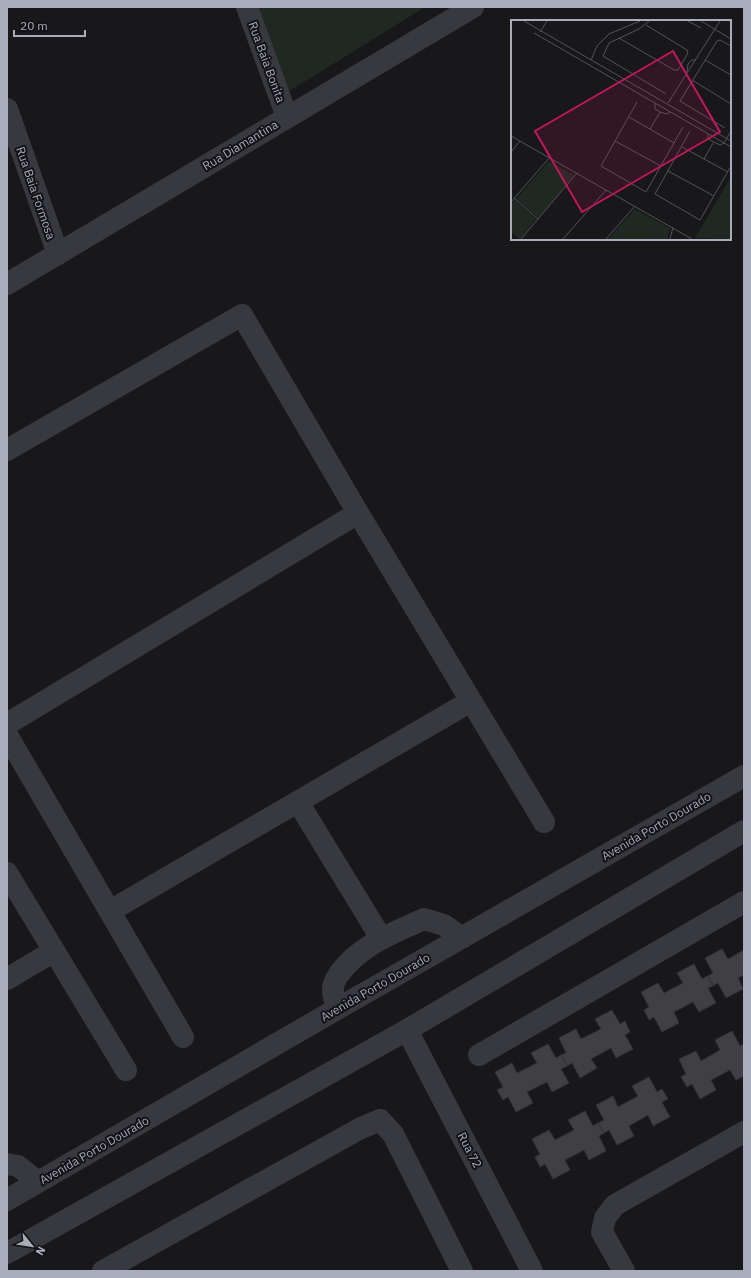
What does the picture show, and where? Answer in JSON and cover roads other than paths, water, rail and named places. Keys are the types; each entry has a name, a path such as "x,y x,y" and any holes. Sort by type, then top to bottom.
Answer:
{"street":[{"name":"Rua Baia Bonita","path":"247,7 287,117"},
{"name":"Rua Diamantina","path":"7,284 473,7"},
{"name":"Rua Baia Formosa","path":"7,109 58,254"},
{"path":"7,450 242,315 544,822"},
{"path":"7,724 358,512"},
{"path":"110,911 471,701"},
{"path":"7,735 183,1037"},
{"name":"Avenida Porto Dourado","path":"7,1200 744,776"},
{"path":"298,802 381,938"},
{"path":"7,1253 407,1030 744,831"},
{"path":"7,873 126,1070"},
{"path":"479,1055 744,902"},
{"path":"337,1009 333,987 337,977 345,966 362,950 381,938 424,919 444,924 462,938"},
{"path":"7,979 54,951"},
{"name":"Rua 72","path":"407,1030 532,1271"},
{"path":"103,1271 361,1128 380,1120 393,1134 462,1271"},
{"path":"624,1271 602,1232 605,1218 615,1205 744,1132"},
{"path":"7,1164 18,1166 38,1182"}]}
